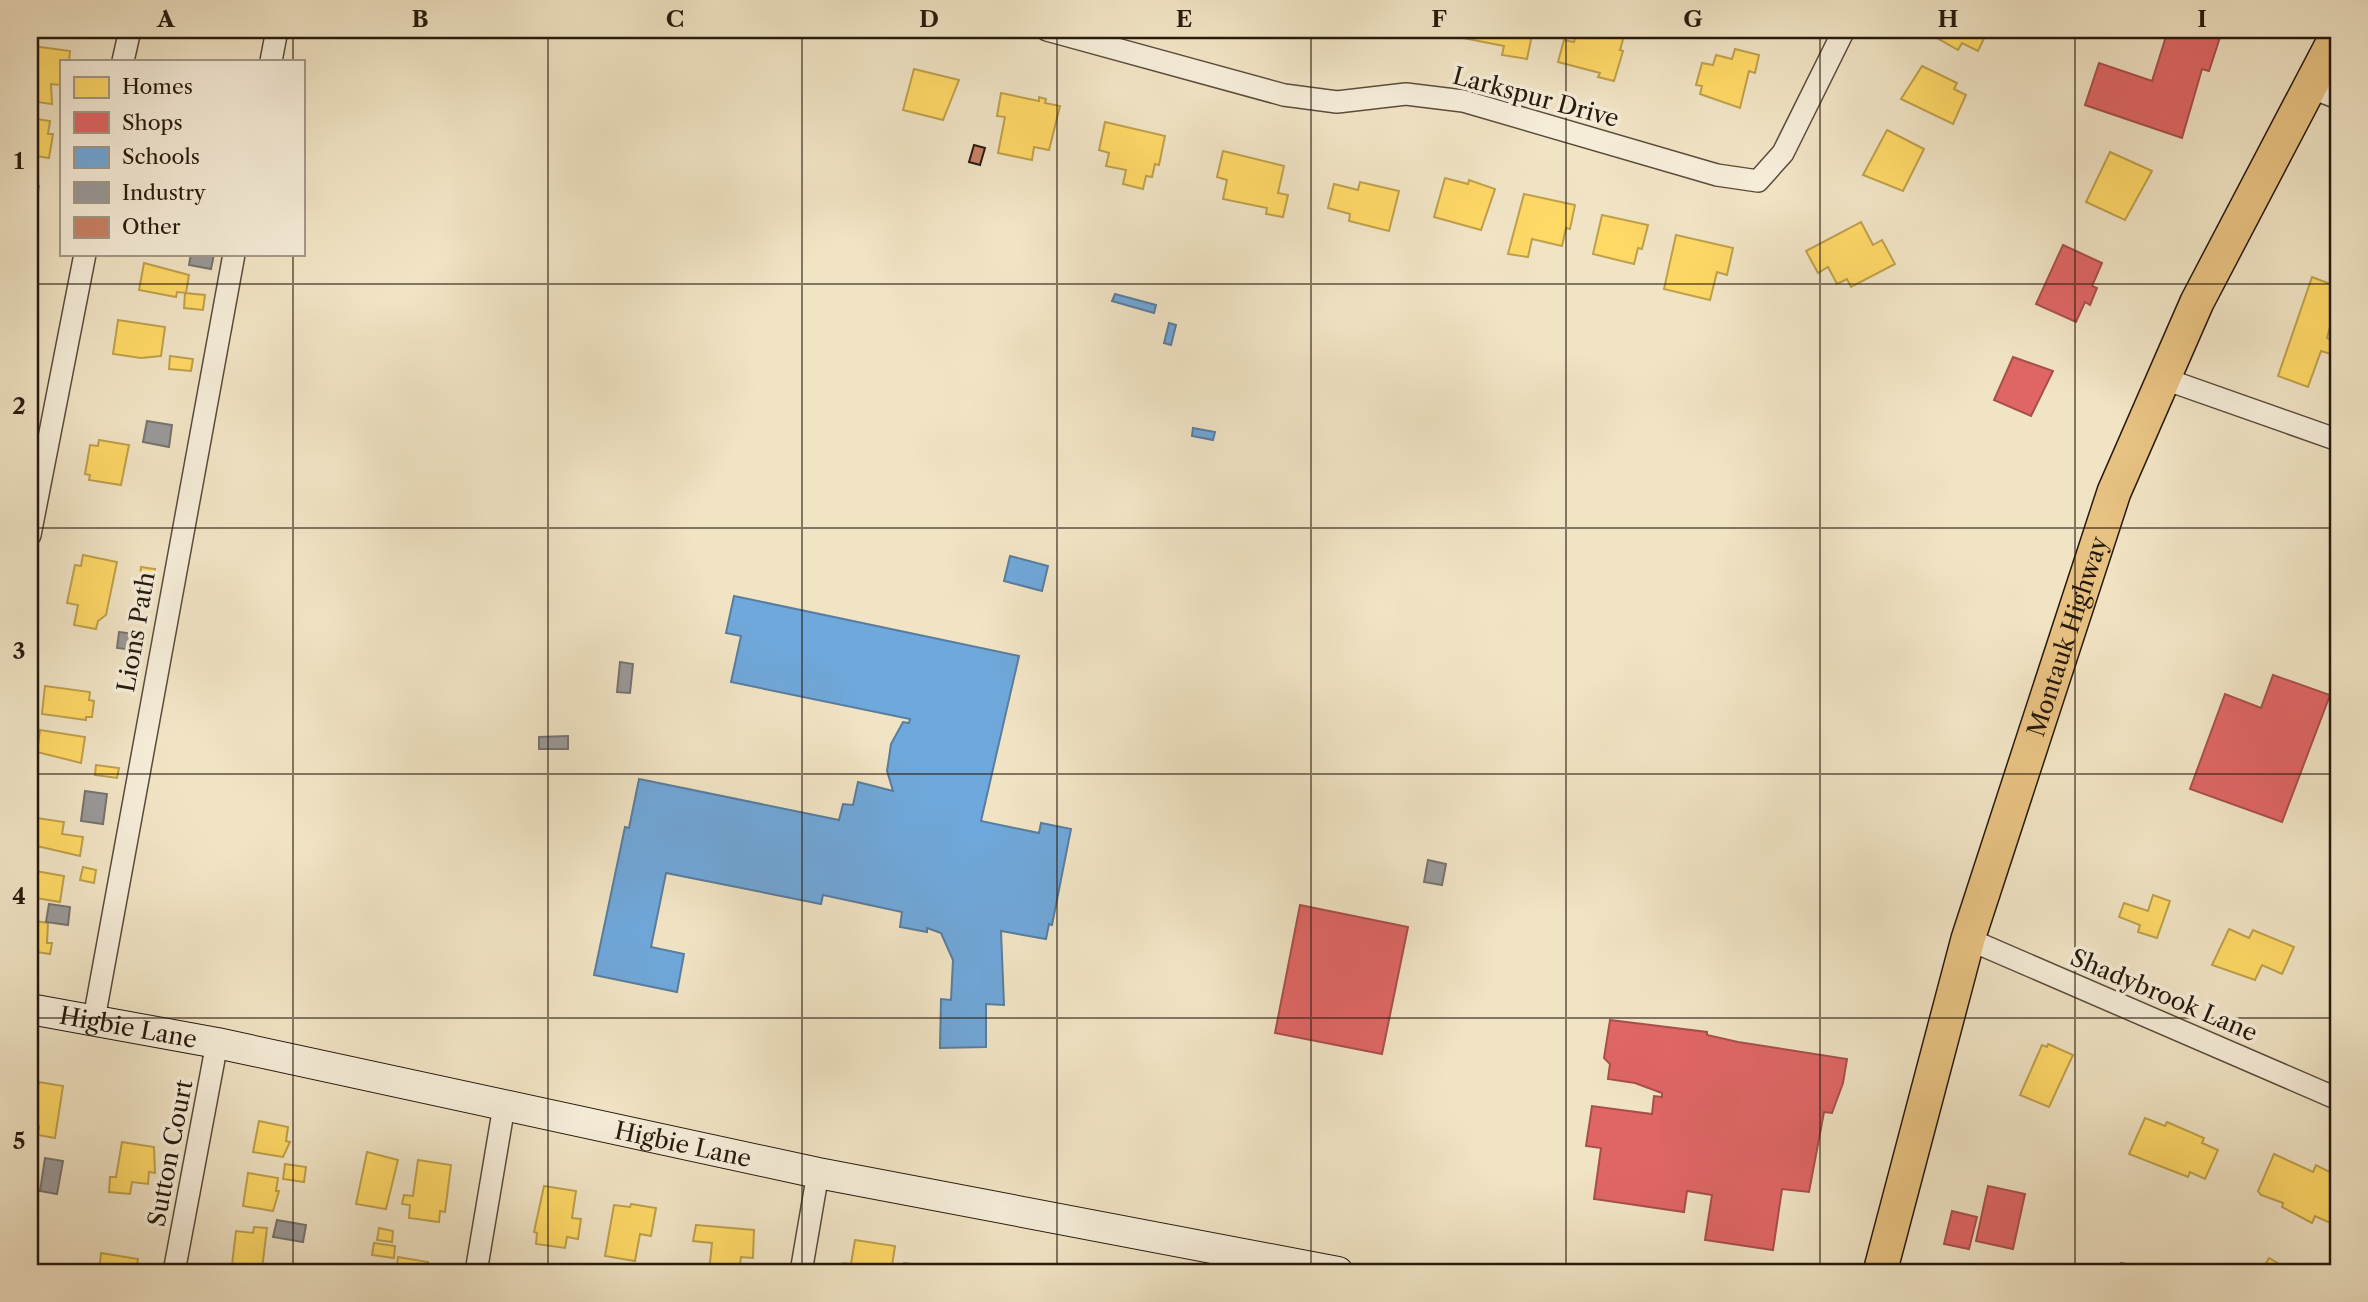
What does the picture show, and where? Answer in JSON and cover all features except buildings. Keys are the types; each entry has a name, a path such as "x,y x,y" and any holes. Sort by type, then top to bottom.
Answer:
{"main road":[{"name":"Montauk Highway","path":"1880,1272 1968,939 2114,492 2197,302 2324,93 2338,33"},
{"name":"Higbie Lane","path":"30,1009 217,1043 818,1173 1338,1272"}],"street":[{"path":"123,60 130,30"},
{"path":"271,60 277,30"},
{"name":"Larkspur Drive","path":"1046,30 1284,95 1336,102 1406,94 1463,101 1717,175 1758,181 1783,153 1843,30"},
{"path":"30,535 33,506 85,256"},
{"name":"Lions Path","path":"94,1019 234,256"},
{"path":"2162,378 2338,440"},
{"name":"Shadybrook Lane","path":"1968,939 2338,1099"},
{"name":"Sutton Court","path":"174,1272 217,1043"},
{"path":"476,1272 504,1106"},
{"path":"801,1272 818,1173"}]}
